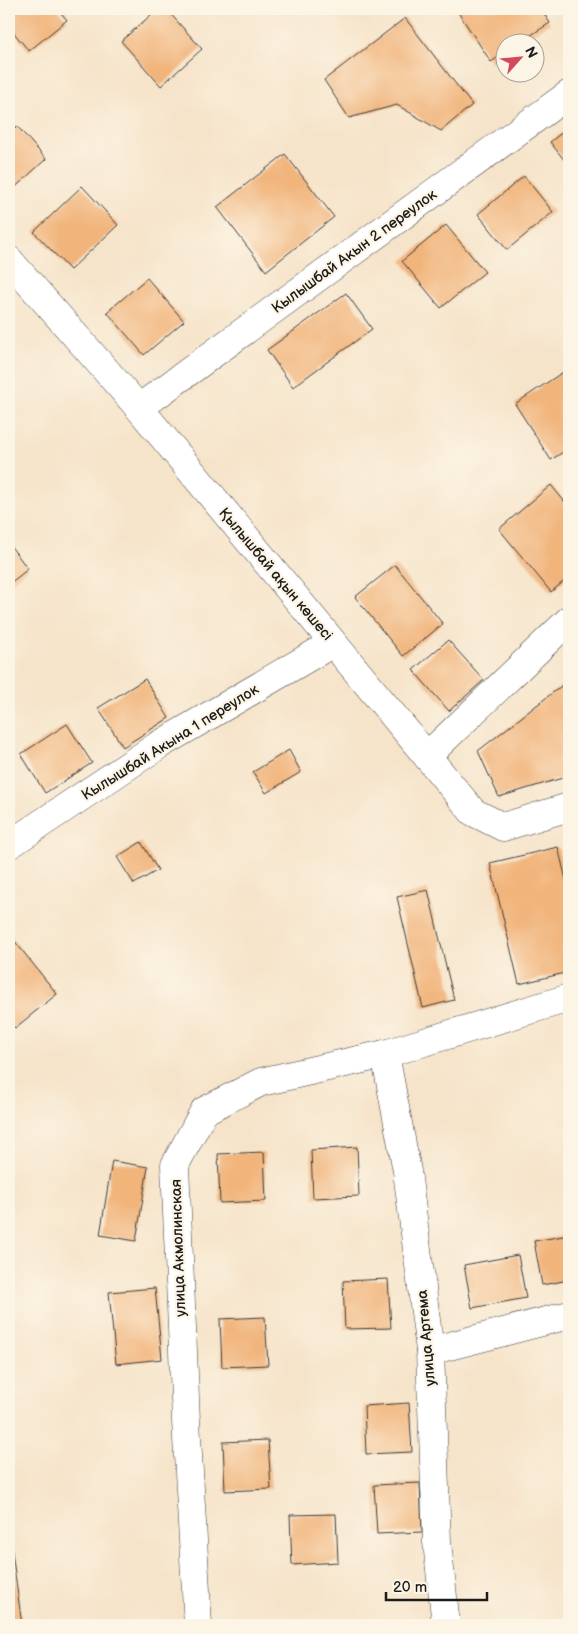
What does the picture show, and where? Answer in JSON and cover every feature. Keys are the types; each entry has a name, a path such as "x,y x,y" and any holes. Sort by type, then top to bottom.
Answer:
{"street":[{"name":"Кылышбай Акын 2 переулок","path":"139,408 569,94"},
{"name":"Қылышбай ақын көшесі","path":"9,260 139,408 473,812 502,827 569,807"},
{"path":"427,756 569,620"},
{"name":"Кылышбай Акына 1 переулок","path":"9,845 159,745 333,643"},
{"name":"улица Акмолинская","path":"198,1625 186,1421 175,1165 204,1111 261,1082 385,1054 569,998"},
{"name":"улица Артема","path":"385,1054 407,1171 430,1351 437,1542 446,1625"},
{"path":"430,1351 569,1315"}],"building":[{"path":"9,9 57,9 67,20 29,51 9,27"},
{"path":"158,9 166,9 202,49 161,86 121,41"},
{"path":"456,9 541,9 550,23 536,32 496,32 496,59 491,62"},
{"path":"405,18 472,105 441,131 397,105 349,118 324,80"},
{"path":"17,126 46,159 9,193 9,133"},
{"path":"569,127 569,166 550,142"},
{"path":"285,154 334,217 266,271 217,207"},
{"path":"524,176 553,212 507,250 478,214"},
{"path":"82,186 118,225 70,270 34,232"},
{"path":"446,225 485,272 441,308 402,261"},
{"path":"147,278 184,321 144,355 107,312"},
{"path":"346,293 372,329 293,387 267,350"},
{"path":"563,372 569,381 569,448 551,460 515,404"},
{"path":"551,485 569,507 569,577 551,592 499,529"},
{"path":"9,544 28,569 9,584"},
{"path":"395,565 443,624 403,656 355,597"},
{"path":"448,640 484,680 449,711 413,670"},
{"path":"145,679 169,718 123,747 98,708"},
{"path":"565,683 569,692 569,776 499,797 478,751"},
{"path":"67,724 92,763 45,793 21,754"},
{"path":"289,750 301,772 266,793 253,772"},
{"path":"141,842 158,870 134,884 117,857"},
{"path":"558,847 569,892 569,972 519,984 490,863"},
{"path":"428,890 454,1000 423,1008 397,897"},
{"path":"9,934 57,994 15,1028 9,1021"},
{"path":"357,1147 359,1196 313,1198 311,1150"},
{"path":"264,1152 266,1201 220,1203 218,1154"},
{"path":"112,1161 148,1167 136,1241 100,1235"},
{"path":"569,1235 569,1280 542,1285 534,1241"},
{"path":"518,1255 526,1298 472,1308 464,1265"},
{"path":"388,1279 391,1328 345,1329 343,1281"},
{"path":"155,1288 162,1359 116,1364 109,1292"},
{"path":"265,1317 268,1365 222,1367 220,1319"},
{"path":"409,1403 412,1452 366,1454 364,1406"},
{"path":"268,1440 271,1489 225,1491 223,1442"},
{"path":"420,1483 422,1532 377,1534 374,1485"},
{"path":"336,1514 338,1562 292,1565 290,1515"},
{"path":"10,1537 22,1625 9,1625"}]}
